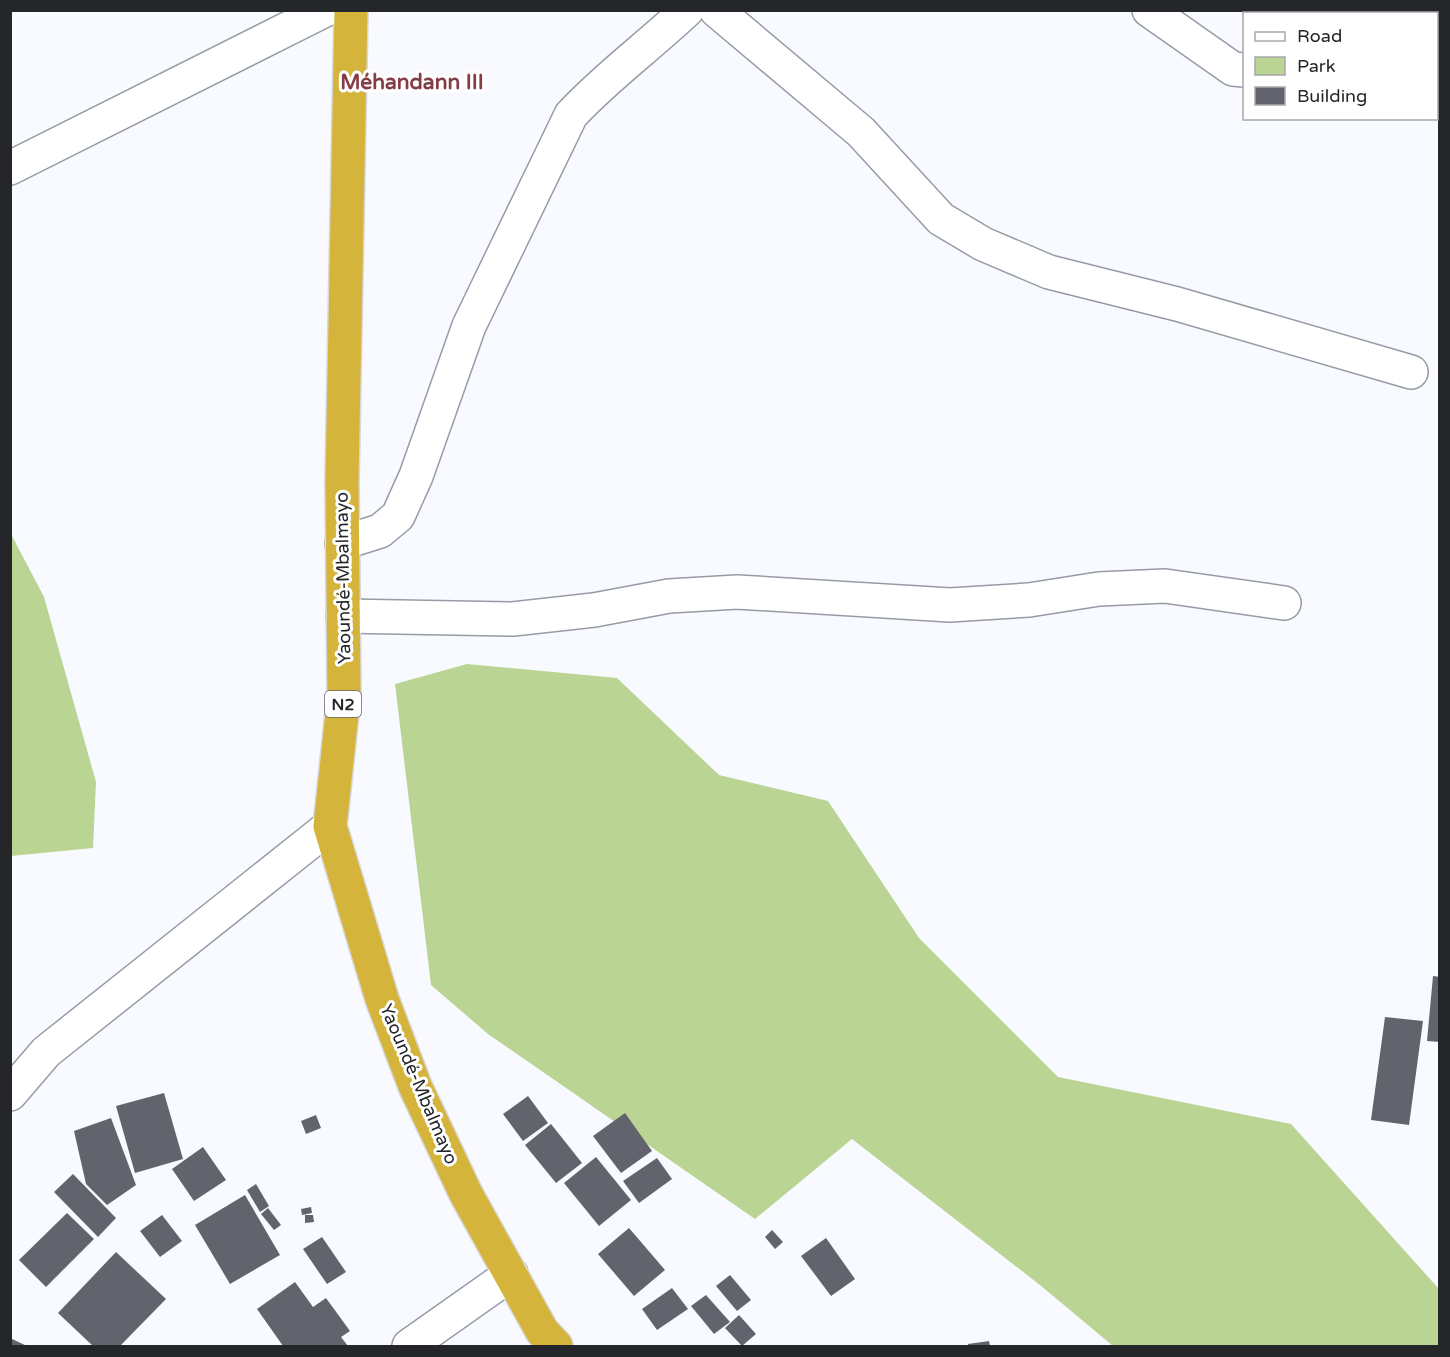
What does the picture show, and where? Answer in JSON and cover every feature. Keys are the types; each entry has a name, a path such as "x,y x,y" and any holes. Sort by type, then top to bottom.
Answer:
{"highway":[{"name":"Yaoundé-Mbalmayo","path":"351,10 342,470 344,695 330,826 382,999 415,1086 466,1194 542,1330 555,1347"}],"street":[{"path":"10,168 325,10"},
{"path":"342,543 380,531 398,516 416,476 469,326 571,115 595,89 663,34 687,10"},
{"path":"716,10 861,132 941,219 983,244 1050,272 1177,304 1411,372"},
{"path":"1149,10 1233,69 1243,70"},
{"path":"343,616 513,619 594,610 669,596 737,592 950,605 1029,600 1099,590 1165,586 1284,603"},
{"path":"10,1094 46,1052 330,826"},
{"path":"409,1347 511,1274"}],"green space":[{"path":"11,534 44,597 96,782 93,848 11,856"},
{"path":"467,664 617,678 719,775 828,801 919,938 1058,1077 1291,1124 1439,1289 1439,1346 1113,1346 1040,1285 852,1139 755,1219 488,1034 431,985 395,684"}],"building":[{"path":"1433,976 1440,977 1440,1042 1427,1041"},
{"path":"1385,1017 1423,1021 1409,1125 1371,1120"},
{"path":"164,1093 183,1159 135,1173 116,1106"},
{"path":"528,1096 548,1123 523,1141 503,1114"},
{"path":"625,1113 652,1151 621,1173 593,1136"},
{"path":"316,1115 321,1128 306,1134 301,1121"},
{"path":"111,1118 136,1185 107,1205 86,1184 74,1131"},
{"path":"551,1124 582,1163 556,1183 525,1145"},
{"path":"203,1147 226,1180 194,1201 172,1169"},
{"path":"596,1157 631,1200 599,1226 564,1183"},
{"path":"657,1158 672,1179 639,1203 623,1181"},
{"path":"73,1174 116,1218 98,1237 54,1192"},
{"path":"256,1184 269,1206 260,1212 247,1190"},
{"path":"245,1195 280,1255 230,1284 195,1225"},
{"path":"311,1207 312,1213 302,1215 301,1209"},
{"path":"268,1208 281,1225 274,1230 261,1214"},
{"path":"67,1213 94,1239 46,1287 19,1260"},
{"path":"162,1215 182,1241 160,1257 140,1231"},
{"path":"305,1215 313,1215 314,1222 305,1223"},
{"path":"629,1228 665,1270 634,1296 598,1254"},
{"path":"772,1230 783,1242 775,1249 765,1237"},
{"path":"322,1237 346,1272 327,1284 303,1249"},
{"path":"826,1238 855,1279 831,1296 801,1256"},
{"path":"116,1252 166,1299 120,1346 93,1346 58,1313"},
{"path":"730,1275 751,1300 737,1311 716,1286"},
{"path":"295,1282 313,1307 326,1298 350,1331 341,1337 348,1346 283,1346 257,1309"},
{"path":"672,1288 688,1309 657,1330 642,1309"},
{"path":"706,1295 730,1322 714,1334 691,1306"},
{"path":"739,1315 756,1334 742,1346 725,1328"},
{"path":"10,1338 27,1346 10,1346"},
{"path":"989,1341 990,1346 968,1346 968,1344"}],"district":[{"name":"Méhandann III","path":"412,82"}]}
